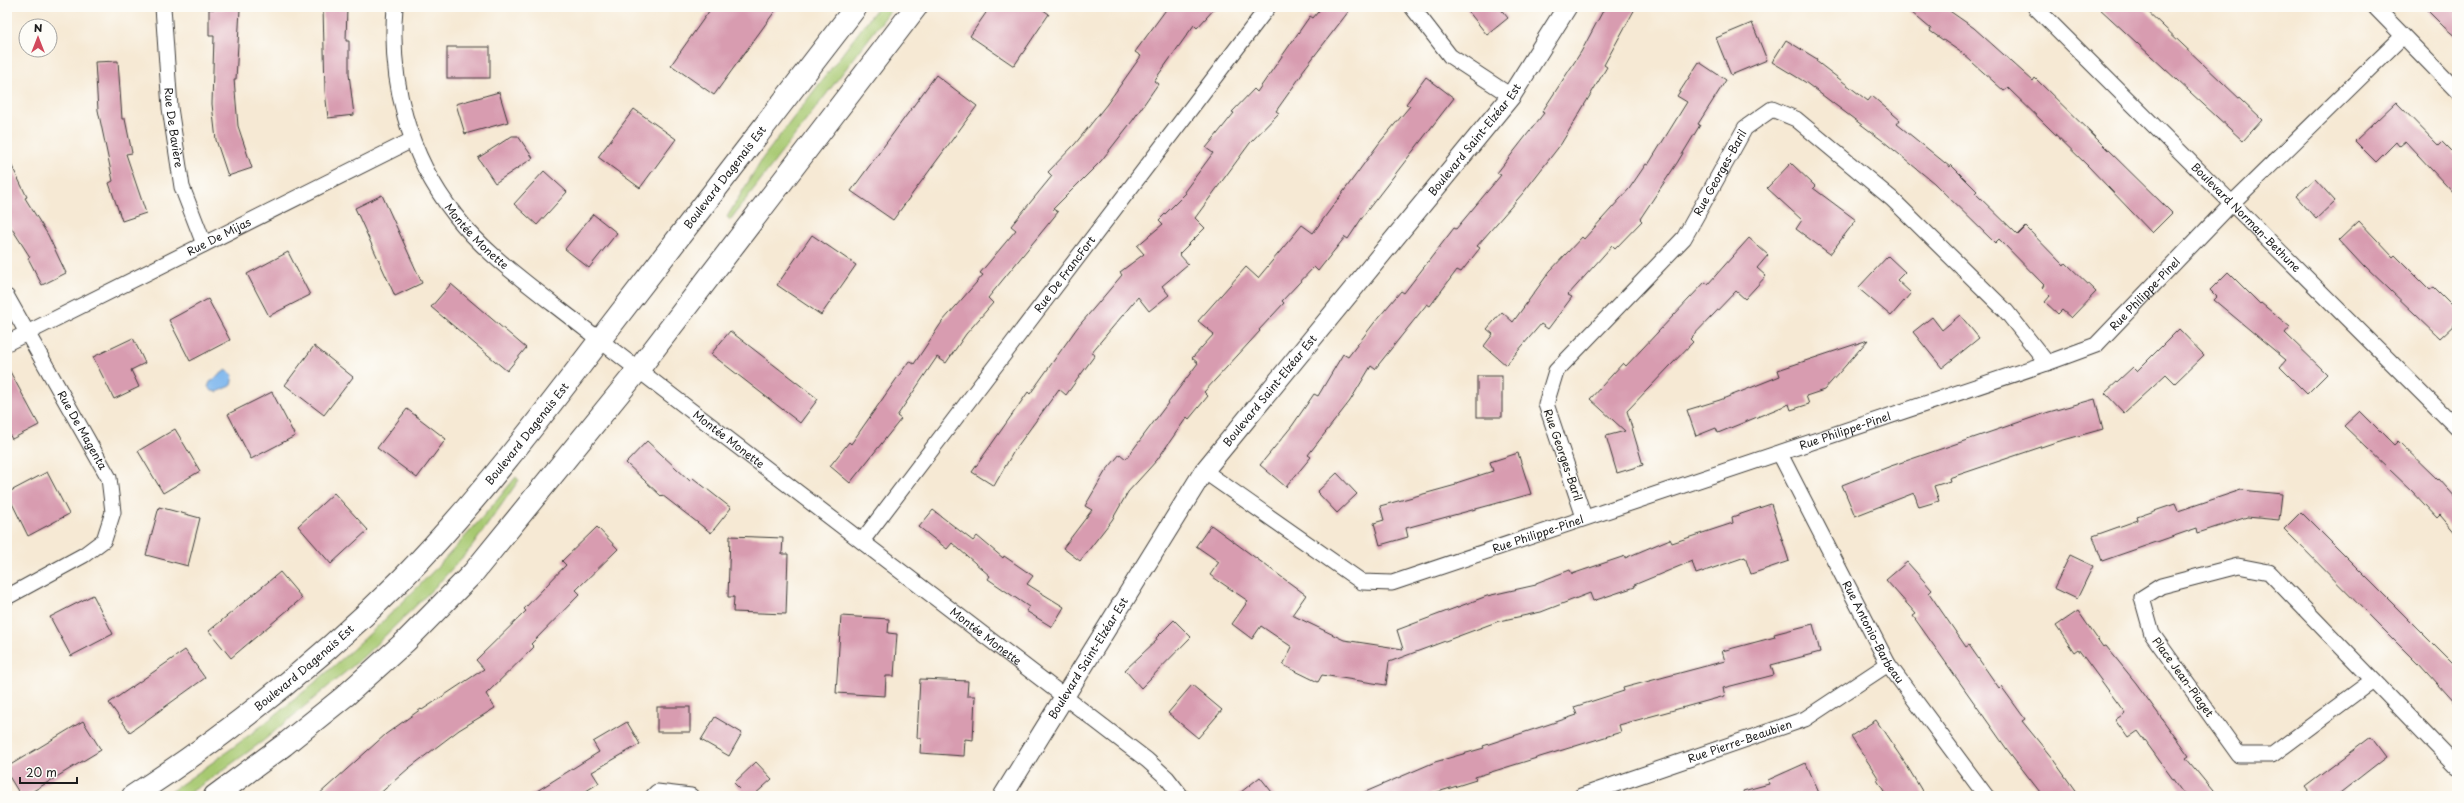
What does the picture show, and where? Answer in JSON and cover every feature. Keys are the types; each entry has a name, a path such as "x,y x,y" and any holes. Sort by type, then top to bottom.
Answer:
{"main road":[{"name":"Boulevard Dagenais Est","path":"133,796 194,755 257,708 339,639 379,601 468,506 600,340 856,7"},
{"path":"215,796 305,730 369,675 425,622 473,573 510,530 638,370 916,7"}],"street":[{"name":"Rue De Bavière","path":"164,7 170,108 182,187 204,244"},
{"name":"Montée Monette","path":"395,7 394,45 397,78 403,111 412,140 439,192 475,238 525,281 638,370 1065,696 1154,766 1181,796"},
{"name":"Rue De FrancFort","path":"862,541 1268,7"},
{"path":"1412,7 1450,56 1511,96"},
{"name":"Boulevard Saint-Elzéar Est","path":"1003,796 1204,471 1511,96 1567,7"},
{"name":"Boulevard Norman-Bethune","path":"2035,7 2457,428"},
{"path":"2375,7 2457,91"},
{"name":"Rue Philippe-Pinel","path":"1204,471 1362,582 1392,583 1584,517 1780,454 2047,363 2096,345 2231,204 2404,36"},
{"name":"Rue Georges-Baril","path":"1584,517 1546,404 1556,371 1684,238 1745,128 1772,109 1796,119 1892,199 2006,311 2047,363"},
{"name":"Rue De Mijas","path":"7,343 412,140"},
{"path":"7,297 26,334"},
{"name":"Rue De Magenta","path":"7,597 84,555 104,540 113,512 109,478 26,334"},
{"name":"Rue Antonio-Barbeau","path":"1780,454 1888,664 1986,796"},
{"name":"Place Jean-Piaget","path":"2373,680 2272,755 2239,755 2152,634 2142,598 2161,586 2238,566 2269,572 2457,767"},
{"name":"Rue Pierre-Beaubien","path":"1581,796 1805,719 1888,664"},
{"path":"653,796 657,792 691,796"}],"green space":[{"path":"878,7 893,7 730,220 727,217 762,159"},
{"path":"516,477 519,480 471,548 435,587 361,659 263,741 219,773 185,796 164,796 261,726 352,650 437,567 478,523"}],"water":[{"path":"226,370 233,375 231,386 217,392 212,391 208,387 210,382"}],"building":[{"path":"323,7 347,7 346,41 349,41 349,74 354,115 328,118 325,91"},
{"path":"712,7 778,7 714,95 671,65"},
{"path":"990,7 1039,7 1049,14 1014,66 970,36"},
{"path":"1168,7 1216,7 1197,28 1194,25 1154,81 1158,84 1133,120 1101,161 1053,209 1058,212 988,298 993,303 966,334 946,363 937,357 897,416 901,419 850,483 830,466 849,442 851,444 909,361 914,364 942,322 983,275 980,273 1016,230 1011,226 1052,176 1048,172 1075,144 1107,104 1141,56 1135,52"},
{"path":"1322,7 1352,7 1302,72 1303,73 1276,111 1279,113 1250,143 1195,218 1205,228 1179,254 1188,264 1162,286 1169,295 1149,311 1138,297 1091,353 1095,355 1066,395 1059,389 1014,451 994,486 972,472 1028,392 1030,394 1077,328 1122,275 1120,272 1144,254 1137,246 1163,224 1159,220 1186,193 1184,192 1213,153 1206,148 1234,113 1232,112 1254,89 1257,92 1310,16 1313,18"},
{"path":"1465,7 1499,7 1508,18 1487,35"},
{"path":"1605,7 1636,7 1604,65 1607,67 1561,144 1523,193 1477,246 1480,248 1461,272 1457,270 1430,306 1427,304 1375,369 1371,366 1350,401 1308,455 1311,457 1286,487 1260,465 1292,426 1314,394 1318,396 1343,354 1348,357 1374,323 1401,291 1404,293 1454,228 1456,229 1501,175 1497,173 1544,113 1542,112 1581,52"},
{"path":"1905,7 1944,7 1974,28 2033,81 2035,78 2172,213 2152,233 2088,166 2008,88 2004,91 1962,53 1930,31 1931,29"},
{"path":"2098,7 2143,7 2262,120 2243,141"},
{"path":"2424,7 2457,7 2457,38 2444,27"},
{"path":"209,9 240,9 236,79 234,79 238,126 252,168 228,176 216,140 212,104 214,36 209,36"},
{"path":"1752,23 1767,60 1731,75 1716,38"},
{"path":"1786,40 1817,59 1816,61 1868,101 1872,96 1900,120 1897,124 1950,167 1951,165 1977,191 1975,193 2018,235 2026,227 2064,266 2066,263 2096,292 2071,318 2062,310 2058,314 2045,302 2050,296 2042,288 2044,285 1999,239 1995,243 1934,183 1883,141 1805,82 1772,62"},
{"path":"447,47 490,47 490,78 447,78"},
{"path":"118,61 122,119 125,119 132,153 126,154 146,213 122,221 109,183 113,181 98,110 95,62"},
{"path":"1699,62 1726,80 1698,124 1700,125 1677,163 1640,219 1642,221 1615,249 1612,246 1568,295 1572,297 1548,329 1541,324 1506,365 1484,346 1493,334 1487,329 1502,312 1513,322 1550,271 1582,237 1584,239 1629,189 1646,164 1648,165 1687,102 1677,96"},
{"path":"936,75 977,106 893,220 851,191"},
{"path":"1426,77 1454,98 1366,212 1348,239 1345,237 1318,271 1314,267 1282,301 1284,303 1259,330 1260,331 1204,392 1208,396 1189,419 1187,417 1157,460 1128,492 1112,520 1080,561 1063,548 1092,510 1085,506 1105,472 1120,454 1126,459 1198,363 1192,358 1214,334 1198,321 1246,267 1258,278 1302,225 1313,233 1380,142 1410,106 1406,104"},
{"path":"499,92 508,122 465,134 456,104"},
{"path":"2396,102 2439,146 2443,142 2457,156 2457,197 2405,141 2399,146 2396,142 2376,162 2355,141"},
{"path":"634,109 676,139 640,188 598,157"},
{"path":"512,136 518,136 533,158 495,183 478,158"},
{"path":"7,156 27,197 25,198 48,235 66,273 42,285 28,258 30,257 7,221"},
{"path":"1791,163 1815,186 1813,188 1856,220 1830,254 1796,229 1802,220 1767,188"},
{"path":"544,171 567,192 537,225 514,204"},
{"path":"2315,179 2335,201 2316,219 2296,196"},
{"path":"382,195 422,283 395,296 355,208"},
{"path":"593,214 617,233 589,268 565,249"},
{"path":"2359,221 2393,257 2395,255 2430,290 2434,287 2457,310 2457,322 2440,338 2365,266 2364,267 2339,240"},
{"path":"812,235 856,265 821,315 777,285"},
{"path":"1749,238 1768,255 1757,268 1766,276 1745,299 1736,291 1690,339 1693,342 1627,411 1643,465 1617,473 1606,436 1625,431 1590,399 1623,363 1626,366 1705,282 1708,284"},
{"path":"288,252 310,295 269,316 247,274"},
{"path":"1888,256 1905,272 1897,280 1911,293 1891,316 1858,288"},
{"path":"2228,272 2260,304 2261,303 2290,327 2285,333 2327,374 2307,394 2280,367 2286,360 2214,300 2217,297 2210,290"},
{"path":"451,284 526,348 507,371 431,307"},
{"path":"208,299 230,340 190,361 169,320"},
{"path":"1960,315 1979,338 1942,368 1913,332 1932,317 1942,330"},
{"path":"2179,329 2204,355 2175,383 2166,374 2124,413 2105,393 2133,367 2137,371"},
{"path":"730,331 818,399 800,423 711,354"},
{"path":"133,338 145,363 131,370 139,387 114,399 93,357"},
{"path":"1868,340 1824,390 1806,396 1809,404 1791,410 1789,404 1718,433 1716,428 1696,436 1687,410 1720,400 1780,376 1778,370"},
{"path":"314,346 353,377 324,415 285,385"},
{"path":"7,366 39,425 12,439 7,431"},
{"path":"1477,376 1502,376 1502,417 1477,417"},
{"path":"272,392 295,436 251,459 228,414"},
{"path":"2095,399 2103,429 2053,443 1949,478 1950,481 1934,486 1939,501 1919,507 1914,493 1855,516 1842,485 1891,466 2049,412"},
{"path":"407,409 446,439 417,478 377,448"},
{"path":"2360,411 2394,445 2398,441 2438,480 2439,479 2457,499 2457,535 2440,515 2437,518 2412,491 2344,426"},
{"path":"175,429 200,471 163,493 138,451"},
{"path":"647,441 690,481 693,478 731,508 711,533 662,495 661,496 626,463"},
{"path":"1518,453 1531,494 1406,528 1408,537 1380,545 1374,523 1384,520 1380,506 1456,485 1456,483 1493,471 1490,462"},
{"path":"47,472 69,514 28,536 7,493"},
{"path":"1337,473 1357,494 1337,513 1317,492"},
{"path":"2241,490 2282,494 2279,520 2247,517 2198,533 2197,528 2102,561 2093,536 2138,520 2137,517 2175,504 2178,511"},
{"path":"334,493 368,530 331,564 298,526"},
{"path":"1771,504 1789,561 1751,574 1745,557 1696,574 1692,561 1634,585 1635,587 1593,601 1590,593 1541,612 1499,621 1389,662 1386,685 1322,675 1318,682 1283,665 1292,647 1261,626 1252,639 1232,624 1248,601 1210,575 1219,562 1196,546 1211,525 1306,595 1292,615 1344,640 1403,649 1397,630 1487,596 1536,585 1536,583 1570,570 1572,574 1625,556 1625,558 1670,539 1672,543 1733,523 1732,517"},
{"path":"159,507 200,518 188,566 146,555"},
{"path":"933,510 973,541 977,536 1003,558 1004,556 1033,576 1027,584 1064,607 1052,627 1026,611 1029,607 988,579 990,576 952,543 947,549 919,527"},
{"path":"2301,512 2457,668 2457,705 2419,663 2418,664 2284,529"},
{"path":"597,527 618,549 576,590 580,594 531,644 534,647 486,694 495,708 459,730 409,768 377,796 317,796 386,734 421,709 422,710 484,669 476,660 526,611 524,609 566,565 562,561"},
{"path":"730,536 783,538 782,554 788,554 786,614 733,612 734,597 728,597"},
{"path":"2070,555 2093,566 2077,599 2054,588"},
{"path":"1907,562 1932,590 1929,593 1966,647 1969,645 1999,688 2001,686 2025,719 2022,721 2052,758 2079,796 2043,796 2006,748 1913,616 1916,614 1886,580"},
{"path":"280,572 302,598 231,658 209,631"},
{"path":"93,595 113,634 71,656 50,617"},
{"path":"2078,611 2103,647 2106,646 2136,683 2189,756 2186,758 2217,796 2185,796 2138,731 2128,738 2115,720 2125,713 2078,649 2074,652 2056,626"},
{"path":"841,616 889,619 888,633 897,634 894,676 886,676 885,696 836,693"},
{"path":"1174,620 1191,637 1141,688 1125,670 1157,640 1156,638"},
{"path":"1813,624 1820,652 1771,665 1774,675 1723,688 1725,696 1619,725 1621,732 1475,777 1476,780 1425,796 1356,796 1435,762 1484,748 1483,746 1577,715 1574,707 1624,691 1623,688 1725,661 1722,651 1775,637 1774,634"},
{"path":"185,650 205,678 130,732 109,703"},
{"path":"920,679 968,681 967,696 975,696 973,740 965,739 964,756 920,753 921,738 917,738"},
{"path":"1192,685 1222,710 1198,738 1168,713"},
{"path":"657,707 690,707 690,732 657,732"},
{"path":"715,717 742,733 729,756 701,740"},
{"path":"1876,720 1925,796 1887,796 1877,780 1879,779 1851,736"},
{"path":"83,721 101,750 25,796 21,796 7,773 7,767"},
{"path":"627,722 640,744 592,772 599,783 578,796 529,796 599,752 593,742"},
{"path":"2371,737 2386,757 2336,796 2312,796 2305,787"},
{"path":"756,762 772,779 753,796 747,796 734,783"},
{"path":"1806,763 1819,793 1811,796 1744,796 1743,791 1769,784 1768,780"},
{"path":"1260,777 1275,796 1236,796"}]}
